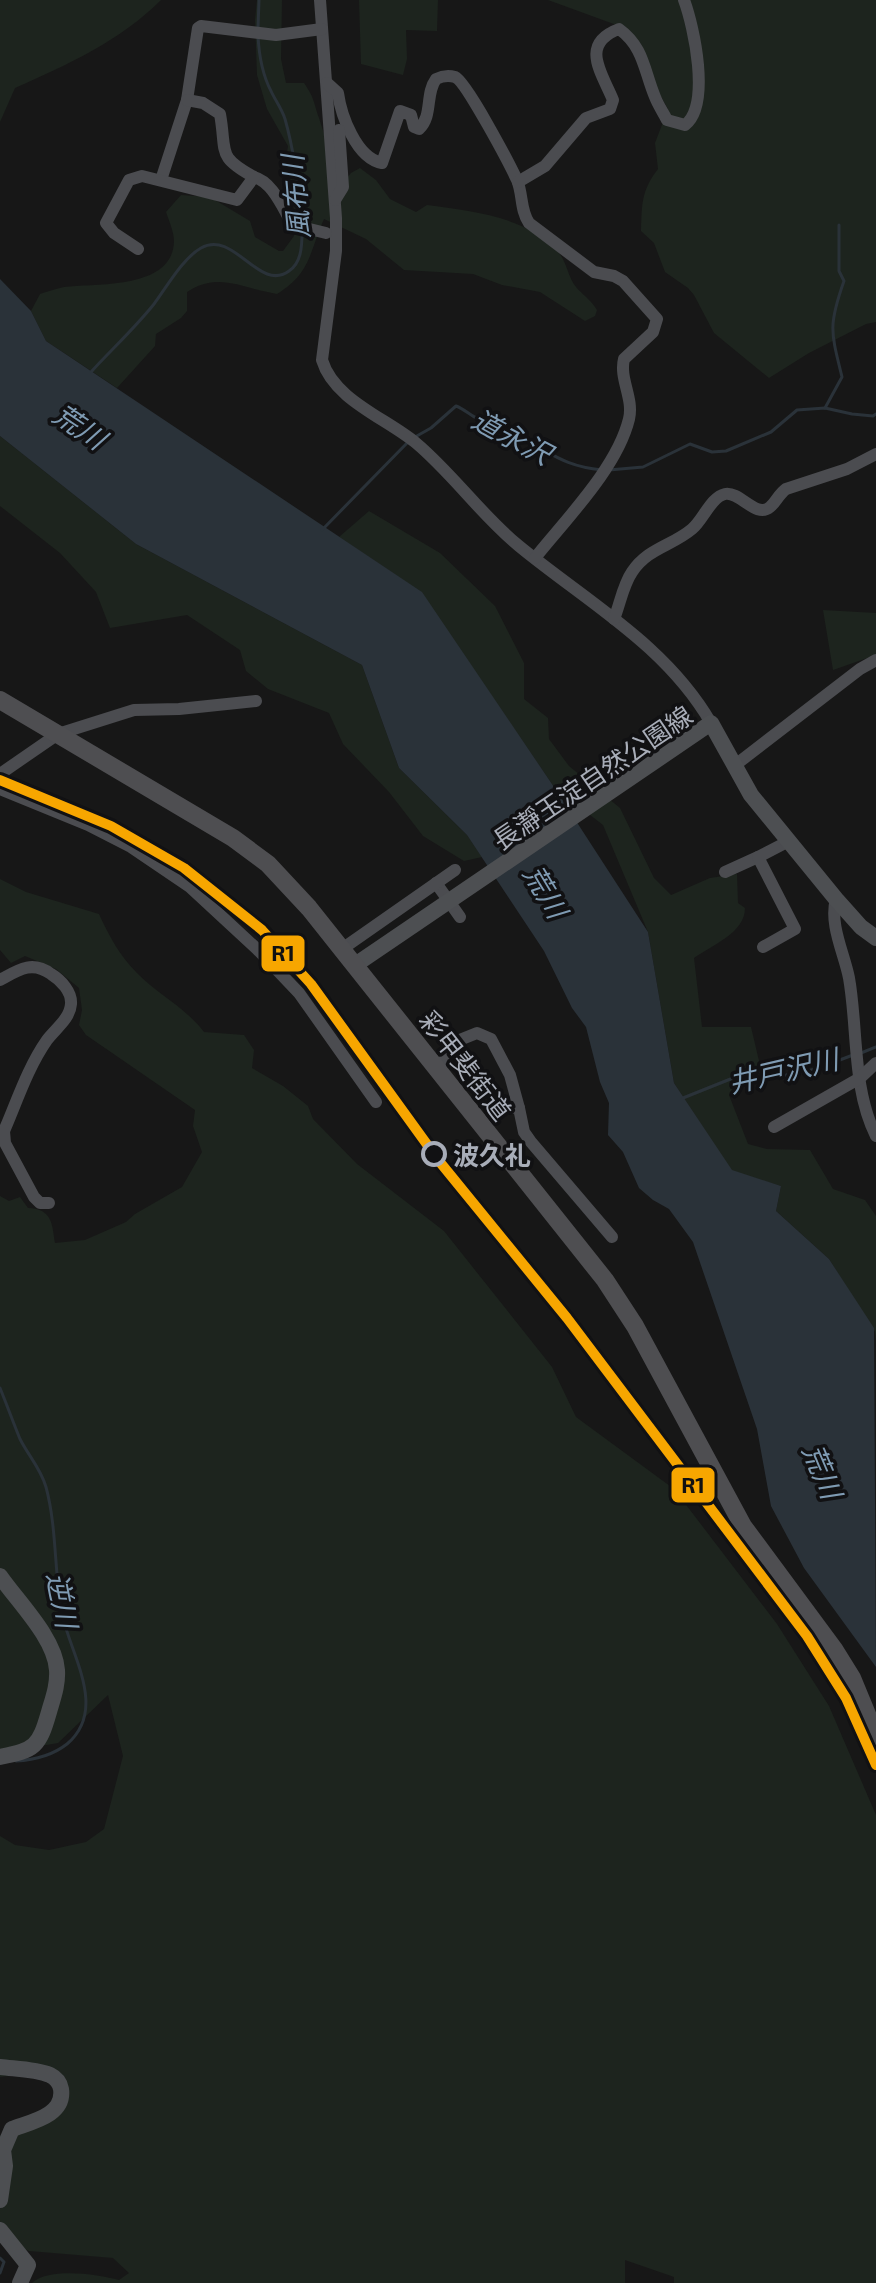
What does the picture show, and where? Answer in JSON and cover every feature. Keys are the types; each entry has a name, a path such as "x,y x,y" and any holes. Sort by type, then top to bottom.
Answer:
{"highway":[{"name":"彩甲斐街道","path":"0,700 254,852 284,879 605,1280 635,1326 743,1526 852,1678 876,1736"}],"main road":[{"name":"長瀞玉淀自然公園線","path":"355,965 711,723 751,795 836,899 861,927 876,938"},
{"path":"0,1576 47,1639 57,1667 57,1684 42,1736 36,1746 23,1753 0,1757"},
{"path":"0,2067 46,2074 55,2078 61,2086 61,2099 45,2118 12,2129 3,2150 5,2166 0,2200"},
{"path":"0,2230 28,2265 20,2283"}],"street":[{"path":"320,0 336,214 322,360 330,380 416,443 517,545 658,655 685,683 711,723"},
{"path":"518,182 545,166 586,118 610,109 613,100 597,67 596,50 599,41 619,29 636,45 667,120 685,125 692,120 699,72 694,35 684,0"},
{"path":"161,180 187,100 198,28 276,35 322,29"},
{"path":"327,83 338,93 343,119 366,154 382,163 400,111 411,115 414,127 419,129 426,120 432,85 443,76 455,77 466,86 474,99 518,182 524,216 529,223 594,272 623,281 657,319 653,332 624,359 623,375 631,403 629,420 614,458 535,558"},
{"path":"187,100 203,103 220,114 226,157 232,165 261,179 293,225 326,233"},
{"path":"335,200 343,187 338,134 343,119"},
{"path":"138,249 114,233 106,223 129,180 142,176 237,200 254,177"},
{"path":"331,288 326,282 326,233 331,217 336,214"},
{"path":"614,619 630,574 657,548 693,529 717,499 726,494 736,495 763,510 769,508 786,489 847,469 876,454"},
{"path":"734,766 876,660"},
{"path":"0,774 58,734 134,710 256,701"},
{"path":"0,789 88,825 131,847 190,887 299,993 376,1102"},
{"path":"725,872 789,841"},
{"path":"758,857 795,929 763,947"},
{"path":"342,949 455,870"},
{"path":"436,883 460,917"},
{"path":"836,899 834,913 849,976 860,1078 867,1117 876,1136"},
{"path":"0,980 22,967 37,966 52,974 71,998 67,1016 38,1055 4,1131 5,1143 34,1197 40,1203 49,1203"},
{"path":"457,1041 477,1033 491,1039 510,1075 524,1132 612,1237"},
{"path":"436,1068 451,1054 459,1053 505,1107 519,1108"},
{"path":"774,1127 860,1078 876,1063"}],"shaded area":[{"path":"0,0 161,0 110,40 15,88 0,122"},
{"path":"257,0 282,0 281,59 286,83 304,83 310,93 340,186 360,168 376,180 390,199 416,212 427,205 462,210 499,218 532,231 559,253 573,283 597,310 595,316 585,321 540,292 502,285 473,274 404,270 366,239 324,219 303,270 277,294 221,282 187,292 187,311 156,334 155,346 117,388 46,341 31,311 40,294 64,287 131,281 161,268 170,257 174,241 166,212 181,195 210,197 250,221 255,237 279,251 283,251 294,236 295,210 283,180 288,146 267,109 257,75"},
{"path":"359,0 438,0 437,31 406,30 407,59 403,75 361,64"},
{"path":"548,0 876,0 876,322 809,353 769,378 714,333 694,295 665,272 654,243 641,231 644,198 648,184 658,169 655,143 668,109 622,27"},
{"path":"0,436 136,544 362,665 399,768 467,835 482,857 464,861 423,836 389,792 343,744 329,713 268,689 246,671 240,650 187,615 110,628 96,592 60,553 0,506"},
{"path":"369,511 440,553 495,606 524,663 524,699 548,718 549,739 569,766 620,808 654,878 671,895 710,878 737,874 738,903 745,908 740,925 726,938 694,958 702,1027 751,1027 760,1065 729,1095 748,1144 767,1149 810,1150 833,1189 865,1200 876,1216 876,1341 875,1332 829,1259 776,1211 781,1186 732,1171 674,1083 648,932 603,825 554,787 420,591 339,537"},
{"path":"823,610 876,613 876,655 833,670"},
{"path":"0,879 26,892 99,914 120,953 145,981 204,1032 244,1035 254,1050 252,1068 283,1086 308,1106 313,1119 357,1164 444,1231 552,1367 576,1417 674,1489 777,1624 829,1706 876,1815 876,2283 674,2283 674,2277 625,2260 625,2283 32,2283 39,2278 61,2273 119,2280 129,2273 113,2258 29,2251 11,2242 0,2229 0,2135 34,2121 64,2097 41,2072 0,2077 0,1836 15,1845 49,1850 86,1842 104,1829 123,1756 108,1695 58,1743 0,1753 0,1196 9,1201 20,1197 28,1208 47,1215 55,1243 85,1240 126,1222 182,1187 202,1152 193,1126 195,1110 86,1035 79,1025 82,1010 79,988 56,969 25,956 11,963 0,950"}],"water":[{"name":"荒川","path":"0,279 31,311 46,341 422,592 648,932 674,1083 732,1170 781,1186 776,1211 829,1259 874,1328 876,1667 804,1568 771,1506 757,1429 693,1242 669,1209 639,1188 623,1152 608,1135 609,1103 600,1082 586,1027 572,1008 544,951 467,835 399,768 362,665 136,544 0,436"}],"waterway":[{"name":"風布川","path":"258,28 259,0"},
{"name":"風布川","path":"258,36 265,78 284,115 288,132 302,225"},
{"path":"825,408 842,377 833,329 835,309 844,281 839,271 839,225"},
{"name":"風布川","path":"91,372 147,313 181,266 201,248 213,244 224,247 267,274 278,276 296,264 302,233"},
{"name":"道永沢","path":"415,437 431,428 456,406 567,462 602,470"},
{"name":"道永沢","path":"609,470 643,467 690,444 712,452 726,451 771,432 797,410 825,408 852,414 876,414"},
{"name":"道永沢","path":"322,530 409,441"},
{"name":"井戸沢川","path":"861,1053 876,1047"},
{"name":"井戸沢川","path":"683,1098 743,1074 760,1071 772,1078 816,1069 853,1055"},
{"name":"逆川","path":"0,1388 20,1439 46,1487 62,1614 86,1699 85,1715 79,1730 67,1744 43,1756 16,1761"},
{"name":"逆川","path":"0,2258 4,2262 0,2273"}],"transit line":[{"name":"R1","path":"0,780 111,826 184,868 262,930 311,984 439,1161 567,1318 807,1636 846,1698 876,1765"}],"place":[{"name":"波久礼","path":"434,1154"}]}
